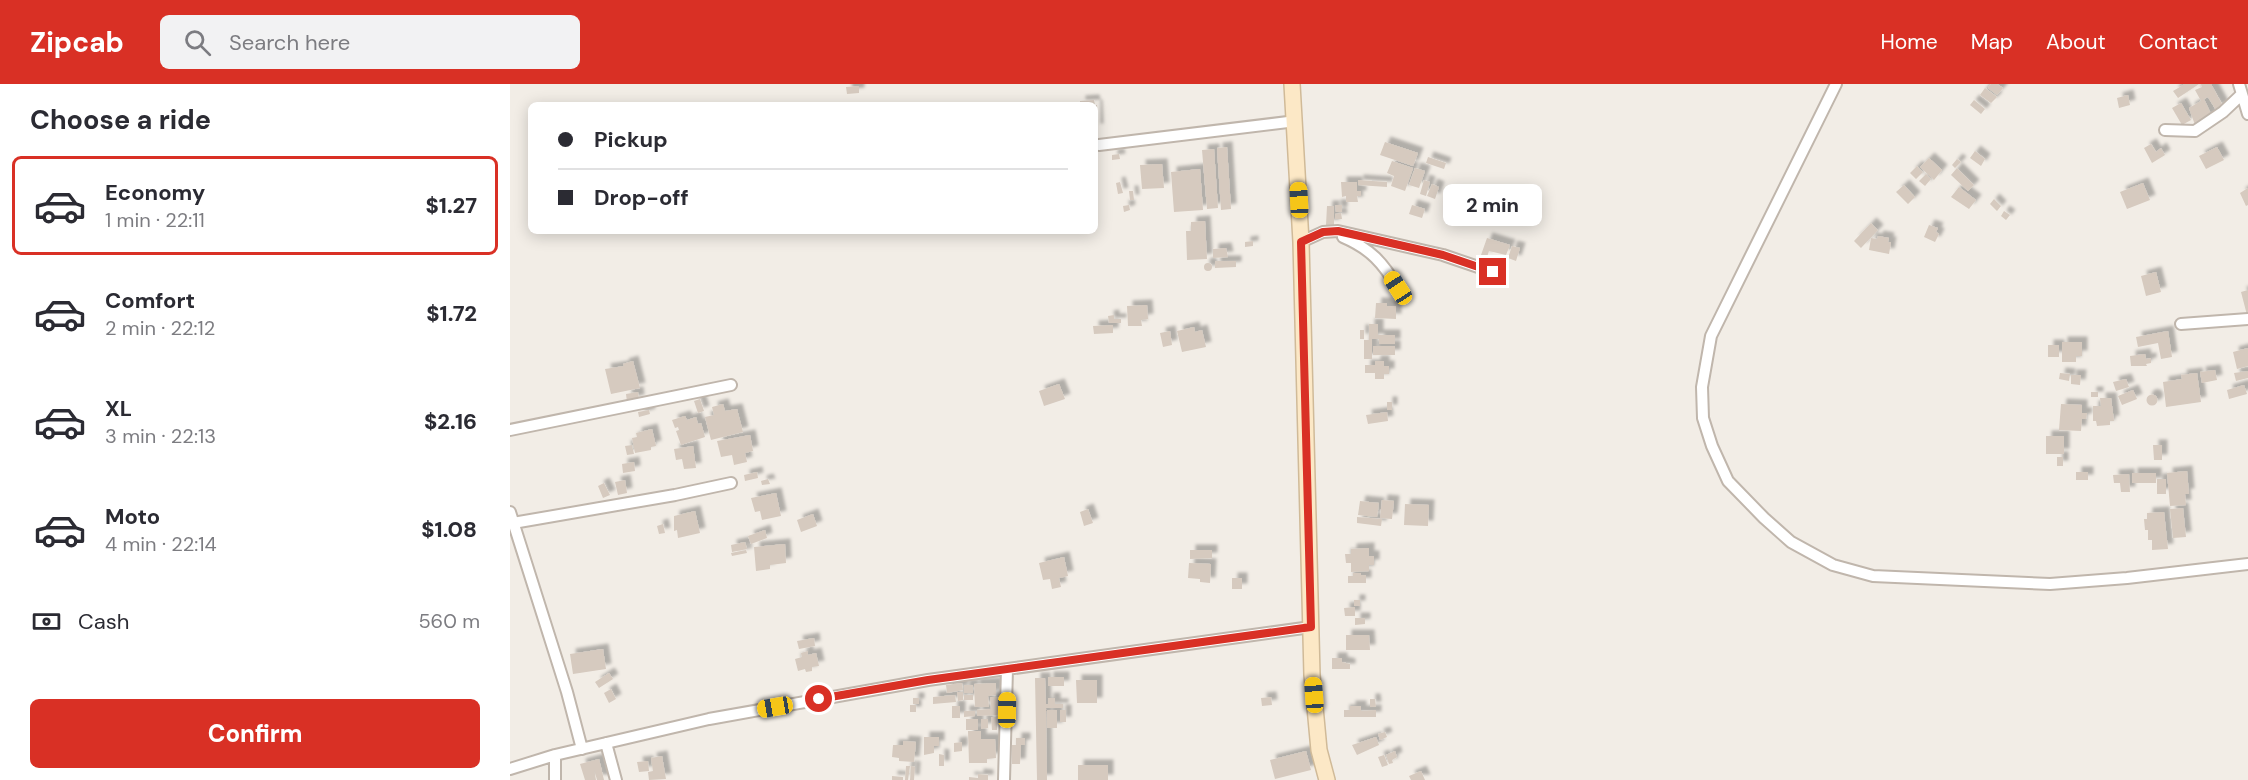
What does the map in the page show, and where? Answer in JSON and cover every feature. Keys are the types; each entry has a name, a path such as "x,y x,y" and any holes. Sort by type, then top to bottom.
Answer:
{"street":[{"path":"1292,84 1296,121 1301,242 1315,716 1319,750 1327,780"},
{"path":"1836,84 1711,336 1702,387 1703,418 1712,446 1728,481 1791,542 1833,565 1873,576 2050,584 2248,564"},
{"path":"2241,89 2248,114"},
{"path":"2165,130 2195,130 2223,112 2241,89"},
{"path":"1099,145 1296,121"},
{"path":"1301,242 1323,232 1338,231 1443,255 1493,272"},
{"path":"1323,232 1338,235 1368,250 1383,264 1398,288"},
{"path":"2181,324 2248,319"},
{"path":"510,430 731,386"},
{"path":"582,749 567,692 511,517 675,495 731,483"},
{"path":"510,769 555,755 709,719 928,680 1311,627"},
{"path":"1004,780 1007,669"},
{"path":"606,743 616,780"},
{"path":"555,755 555,780"}],"building":[{"path":"1991,84 1997,84 2003,88 1997,95 1988,88"},
{"path":"2185,84 2199,84 2178,98 2173,91"},
{"path":"2201,84 2211,84 2223,106 2216,110 2208,97 2204,99 2212,116 2195,125 2189,108 2201,101 2195,90 2202,87"},
{"path":"859,86 859,93 847,94 846,87"},
{"path":"1985,88 1997,97 1991,103 1980,95"},
{"path":"2128,95 2130,105 2119,108 2117,98"},
{"path":"1974,100 1985,109 1981,114 1970,105"},
{"path":"2181,103 2191,120 2182,125 2172,108"},
{"path":"1385,142 1418,153 1413,166 1380,155"},
{"path":"2151,144 2156,152 2161,148 2165,155 2152,163 2144,148"},
{"path":"1227,147 1231,209 1221,210 1217,148"},
{"path":"2217,147 2224,160 2206,169 2199,156"},
{"path":"1214,149 1218,208 1207,209 1202,150"},
{"path":"1975,151 1985,159 1981,166 1970,158"},
{"path":"1119,154 1120,159 1112,160 1112,155"},
{"path":"1428,157 1446,163 1444,169 1426,163"},
{"path":"1929,158 1942,170 1934,180 1920,167"},
{"path":"1957,159 1961,162 1955,168 1952,165"},
{"path":"1392,161 1413,168 1405,191 1391,186 1394,176 1387,173"},
{"path":"1162,164 1164,188 1142,189 1140,165"},
{"path":"1917,166 1923,172 1916,179 1910,173"},
{"path":"1415,168 1425,171 1419,188 1409,185"},
{"path":"1957,168 1974,185 1968,191 1951,175"},
{"path":"1200,169 1203,210 1174,212 1171,172"},
{"path":"1926,174 1931,179 1925,186 1919,181"},
{"path":"1358,180 1387,182 1387,187 1358,185"},
{"path":"1424,180 1430,182 1426,196 1420,194"},
{"path":"1120,182 1123,193 1118,194 1116,183"},
{"path":"1341,182 1357,182 1357,191 1361,191 1361,196 1357,196 1358,202 1346,202 1346,196 1342,197"},
{"path":"2143,183 2150,200 2127,209 2120,192"},
{"path":"1432,184 1439,187 1435,199 1427,196"},
{"path":"1904,185 1915,197 1908,204 1896,192"},
{"path":"1959,187 1976,200 1969,209 1951,197"},
{"path":"2248,188 2248,205 2246,206 2240,193"},
{"path":"1129,191 1133,191 1134,200 1130,200"},
{"path":"1994,199 2001,206 1997,211 1990,204"},
{"path":"1129,205 1130,210 1124,212 1123,206"},
{"path":"1335,205 1342,205 1342,212 1336,212"},
{"path":"1412,205 1425,209 1422,218 1409,214"},
{"path":"1327,206 1334,206 1334,225 1326,225"},
{"path":"2004,211 2010,215 2006,220 2001,216"},
{"path":"1341,213 1342,219 1335,219 1335,214"},
{"path":"1205,221 1207,259 1187,260 1186,231 1191,231 1191,222"},
{"path":"1871,223 1878,230 1861,248 1854,241"},
{"path":"1929,225 1938,228 1936,232 1939,234 1935,242 1924,237"},
{"path":"1878,236 1889,238 1888,242 1891,242 1889,254 1869,250 1871,238 1877,239"},
{"path":"1487,238 1510,245 1506,255 1489,251 1487,257 1481,255"},
{"path":"1253,241 1253,246 1245,247 1245,242"},
{"path":"1512,246 1520,248 1516,261 1508,258"},
{"path":"1226,248 1228,257 1213,258 1213,249"},
{"path":"1215,261 1236,261 1236,267 1215,268"},
{"path":"1208,263 1212,267 1208,271 1204,267"},
{"path":"2156,272 2161,292 2146,296 2141,276"},
{"path":"2248,290 2248,315 2247,315 2241,292"},
{"path":"1376,303 1396,306 1396,319 1375,318"},
{"path":"1147,305 1148,319 1141,320 1142,326 1128,326 1127,306"},
{"path":"1114,315 1114,319 1121,319 1121,323 1109,323 1108,316"},
{"path":"1369,324 1378,324 1378,335 1395,335 1395,344 1379,344 1379,339 1372,339 1372,359 1364,359 1364,340 1369,340"},
{"path":"1113,325 1113,333 1094,334 1093,326"},
{"path":"1194,327 1195,332 1202,330 1206,347 1182,352 1177,331"},
{"path":"1360,330 1364,330 1364,339 1360,339"},
{"path":"1170,331 1172,345 1163,347 1160,333"},
{"path":"2168,331 2172,357 2161,359 2158,343 2138,347 2136,337"},
{"path":"2062,342 2082,342 2082,356 2076,356 2076,362 2062,362"},
{"path":"2048,345 2059,345 2059,357 2048,357"},
{"path":"1373,346 1395,346 1395,355 1373,355"},
{"path":"2248,348 2248,366 2237,369 2233,352"},
{"path":"2145,354 2146,359 2151,358 2151,363 2146,364 2147,366 2131,366 2130,356"},
{"path":"633,361 640,388 611,394 605,369 624,366 623,364"},
{"path":"1375,361 1384,361 1384,366 1389,366 1389,374 1384,374 1384,379 1375,379 1375,373 1365,373 1365,365 1375,365"},
{"path":"2215,370 2217,380 2202,383 2200,372"},
{"path":"2248,371 2248,378 2236,381 2234,373"},
{"path":"2060,373 2070,374 2069,381 2059,379"},
{"path":"2197,373 2201,402 2166,407 2163,382 2182,379 2181,375"},
{"path":"2071,375 2081,375 2080,385 2071,384"},
{"path":"2126,379 2129,387 2116,391 2113,382"},
{"path":"1059,384 1065,399 1044,406 1039,391"},
{"path":"2244,385 2247,394 2229,399 2227,390"},
{"path":"2133,390 2137,399 2122,405 2118,396"},
{"path":"638,392 639,400 627,402 626,394"},
{"path":"2091,392 2098,392 2098,397 2091,397"},
{"path":"2152,394 2158,400 2152,406 2146,400"},
{"path":"2100,398 2111,398 2114,421 2110,421 2110,425 2097,426 2096,421 2093,421 2093,406 2101,406"},
{"path":"700,399 704,411 698,413 694,401"},
{"path":"1387,402 1392,402 1392,410 1387,410"},
{"path":"723,404 725,411 737,409 743,432 711,440 705,417 714,415 712,407"},
{"path":"2061,404 2082,405 2082,413 2087,413 2086,419 2082,419 2081,431 2059,430"},
{"path":"649,410 650,414 639,417 638,412"},
{"path":"1387,412 1388,421 1368,424 1366,415"},
{"path":"685,416 687,420 696,417 698,424 701,423 705,437 681,445 676,431 679,430 678,427 675,428 672,420"},
{"path":"652,429 656,446 651,447 651,450 635,453 632,438 637,437 636,433"},
{"path":"750,435 753,451 745,453 747,462 734,465 732,455 721,457 717,441"},
{"path":"2046,436 2064,436 2064,454 2046,454"},
{"path":"632,445 634,454 627,455 625,446"},
{"path":"2153,445 2162,445 2162,460 2154,460"},
{"path":"693,446 696,468 684,469 682,459 676,460 674,449"},
{"path":"2057,457 2063,457 2063,466 2057,466"},
{"path":"634,462 635,471 623,473 622,464"},
{"path":"2187,471 2189,494 2185,494 2186,505 2170,506 2167,473"},
{"path":"757,472 758,478 745,481 744,475"},
{"path":"2076,472 2088,472 2088,480 2076,480"},
{"path":"2132,473 2156,473 2156,483 2132,483"},
{"path":"2129,474 2130,492 2121,492 2120,483 2114,483 2113,475"},
{"path":"768,479 770,484 762,485 761,481"},
{"path":"2157,479 2166,479 2166,494 2157,494"},
{"path":"625,480 627,493 618,495 615,482"},
{"path":"604,483 610,495 603,498 598,486"},
{"path":"776,493 781,516 762,520 760,511 755,512 751,498"},
{"path":"1382,500 1394,501 1392,519 1380,518"},
{"path":"1360,501 1379,503 1377,517 1358,515"},
{"path":"1405,504 1429,505 1428,526 1404,525"},
{"path":"2183,508 2186,537 2173,538 2170,509"},
{"path":"1088,509 1093,523 1084,526 1080,512"},
{"path":"695,511 700,533 678,538 677,530 674,531 674,516"},
{"path":"2164,512 2168,549 2152,550 2152,540 2148,540 2148,530 2145,530 2144,519 2147,519 2147,513"},
{"path":"813,514 817,526 801,532 797,520"},
{"path":"1357,517 1382,519 1381,526 1357,523"},
{"path":"663,524 665,533 659,534 657,526"},
{"path":"765,530 767,538 751,544 748,536"},
{"path":"745,542 747,549 732,552 731,545"},
{"path":"785,544 786,563 770,565 770,569 756,571 754,547"},
{"path":"1369,548 1369,556 1374,556 1374,565 1369,565 1369,571 1351,572 1351,563 1346,563 1345,554 1351,554 1351,549"},
{"path":"746,550 747,553 732,556 731,553"},
{"path":"1190,550 1212,550 1212,558 1190,559"},
{"path":"1064,557 1068,576 1059,578 1061,587 1052,589 1050,579 1043,580 1039,563"},
{"path":"1189,563 1211,564 1210,583 1188,578"},
{"path":"1353,573 1366,575 1366,583 1348,583 1348,576 1353,576"},
{"path":"1232,578 1242,578 1242,589 1232,589"},
{"path":"1354,600 1360,600 1360,606 1354,606"},
{"path":"1355,607 1355,616 1345,616 1344,608"},
{"path":"1355,618 1365,618 1365,624 1355,625"},
{"path":"1346,635 1369,635 1370,650 1346,650"},
{"path":"814,638 815,646 799,649 797,641"},
{"path":"603,649 606,669 573,674 570,654"},
{"path":"808,651 808,655 816,653 819,666 812,667 812,671 806,672 805,669 798,671 795,659 802,657 801,653"},
{"path":"1332,658 1342,658 1342,662 1350,664 1350,669 1332,669"},
{"path":"609,673 613,679 599,688 595,682"},
{"path":"1048,677 1064,677 1064,686 1048,686"},
{"path":"1035,678 1045,678 1046,704 1048,704 1048,698 1055,698 1055,704 1063,704 1063,708 1046,708 1047,780 1037,780"},
{"path":"1076,680 1097,680 1097,703 1077,703"},
{"path":"962,683 963,690 947,693 946,685"},
{"path":"996,683 996,695 988,696 989,707 975,707 974,684"},
{"path":"964,685 973,685 973,693 964,693"},
{"path":"611,689 616,699 609,703 604,693"},
{"path":"957,692 963,692 963,700 958,701"},
{"path":"955,695 956,702 933,704 933,697"},
{"path":"964,695 973,695 973,700 964,700"},
{"path":"990,697 999,697 999,715 977,716 977,710 991,709"},
{"path":"1271,697 1272,705 1262,706 1261,698"},
{"path":"913,698 919,698 919,704 913,704"},
{"path":"1370,699 1375,699 1376,707 1370,707"},
{"path":"910,705 916,705 916,712 910,712"},
{"path":"952,706 960,706 960,718 952,718"},
{"path":"1350,706 1361,706 1361,711 1376,710 1376,717 1344,717 1344,710 1350,710"},
{"path":"1047,710 1057,710 1057,728 1047,728"},
{"path":"1060,710 1066,710 1066,722 1060,722"},
{"path":"964,711 975,711 975,716 964,717"},
{"path":"991,717 997,717 997,730 992,730"},
{"path":"966,719 978,719 978,730 966,730"},
{"path":"981,719 988,719 988,728 981,729"},
{"path":"968,731 981,731 981,739 995,739 996,758 987,759 987,763 969,763"},
{"path":"1385,732 1387,737 1380,740 1378,734"},
{"path":"924,737 939,737 939,746 934,746 934,753 924,755"},
{"path":"1376,737 1379,745 1357,755 1352,745"},
{"path":"1016,738 1025,738 1025,745 1021,745 1020,764 1012,764 1012,745 1016,745"},
{"path":"903,741 916,742 914,762 899,761 899,758 892,757 893,745 903,745"},
{"path":"962,742 962,751 954,752 954,743"},
{"path":"1306,751 1311,770 1275,779 1270,760"},
{"path":"1395,751 1397,757 1392,760 1393,763 1389,764 1386,755"},
{"path":"939,754 944,755 944,766 939,766"},
{"path":"1384,755 1388,765 1382,767 1378,757"},
{"path":"662,756 666,779 649,780 648,772 653,771 651,758"},
{"path":"599,759 604,780 597,780 594,769 596,780 585,780 580,764"},
{"path":"648,761 649,771 639,772 637,762"},
{"path":"1078,765 1108,765 1108,780 1078,780"},
{"path":"906,766 910,766 908,780 905,780"},
{"path":"911,766 915,767 914,780 910,780"},
{"path":"1421,771 1425,780 1411,780 1409,776"},
{"path":"978,774 988,775 988,780 969,780 969,777 978,778"},
{"path":"892,776 903,777 903,780 892,780"}],"route":[{"path":"819,699 928,680 1311,627 1301,242 1323,232 1338,231 1443,255 1493,272"}]}
